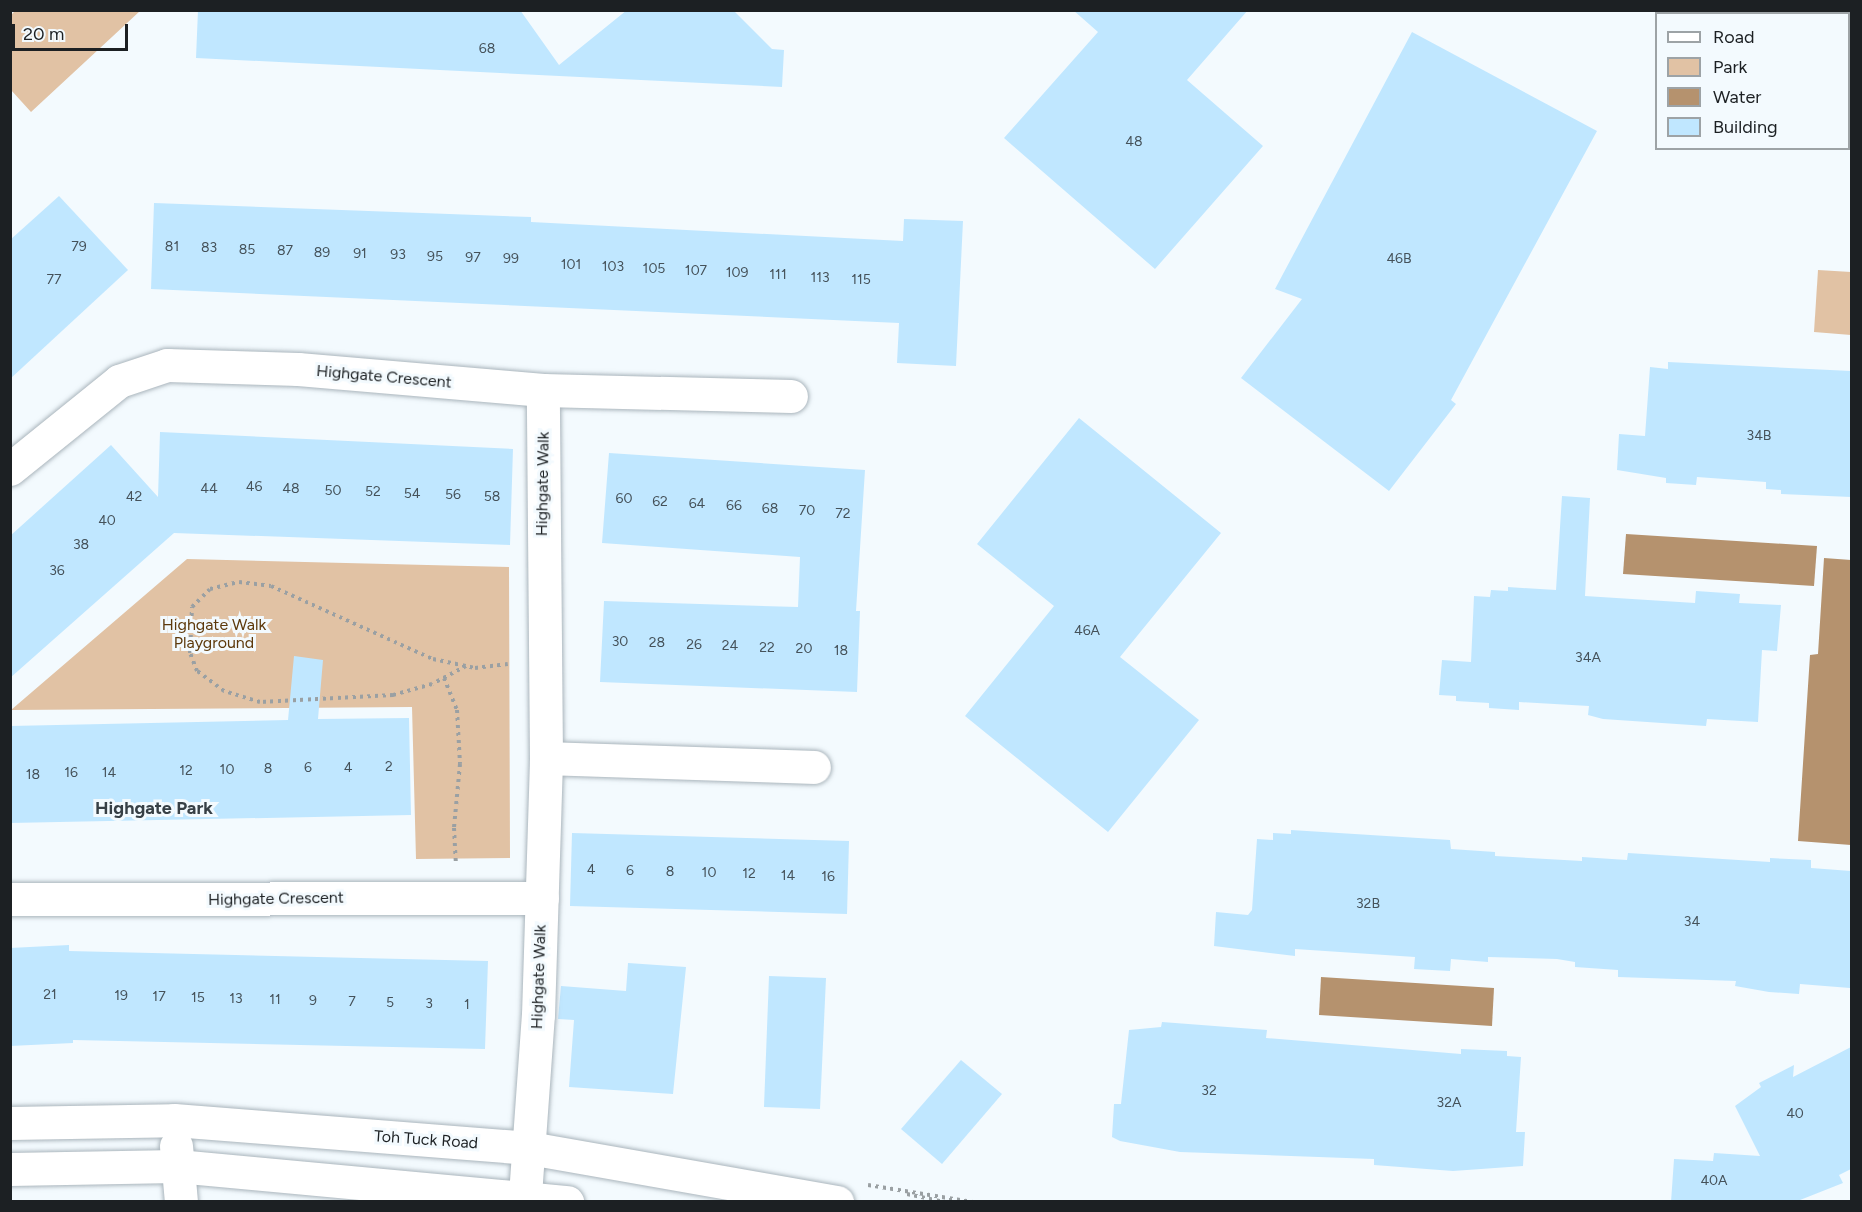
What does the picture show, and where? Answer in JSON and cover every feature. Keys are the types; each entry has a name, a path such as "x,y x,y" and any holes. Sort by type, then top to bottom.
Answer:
{"street":[{"name":"Highgate Crescent","path":"10,469 119,381 167,365 298,369 543,390 791,396"},
{"name":"Highgate Walk","path":"525,1196 530,1148 542,898 546,758 543,390"},
{"path":"546,758 813,767"},
{"name":"Highgate Crescent","path":"10,899 153,902 542,898"},
{"path":"174,1120 180,1202"},
{"name":"Toh Tuck Road","path":"10,1124 174,1120 530,1148 837,1202"},
{"path":"10,1169 177,1166 525,1196 567,1202"}],"path":[{"path":"466,666 444,678 393,695 260,702 224,691 197,671 190,653 192,607 210,589 239,582 271,586 391,641 466,666 509,664 544,654"},
{"path":"444,678 457,710 460,764 454,854 466,898"},
{"path":"866,1185 944,1202"}],"green space":[{"path":"15,11 140,11 31,112 11,90 11,15"},
{"path":"1818,270 1851,272 1851,335 1814,332"},
{"name":"Highgate Walk Playground","path":"187,559 509,567 510,858 416,859 412,707 11,710"}],"water":[{"path":"1626,534 1817,546 1814,586 1623,574"},
{"path":"1824,558 1851,560 1851,845 1798,841 1810,655 1818,654"},
{"path":"1321,977 1494,988 1492,1026 1319,1015"}],"building":[{"path":"198,10 520,10 559,65 627,10 733,10 772,49 784,50 782,87 196,58"},
{"path":"1073,10 1248,10 1187,80 1263,146 1155,269 1004,138 1098,32"},
{"path":"1412,32 1597,131 1451,400 1456,404 1389,491 1241,378 1302,299 1275,289"},
{"path":"59,196 128,270 10,379 10,240"},
{"path":"154,203 531,217 531,222 903,241 904,219 963,221 956,366 897,363 899,323 151,289"},
{"path":"1668,362 1851,371 1851,497 1781,494 1781,490 1766,489 1766,482 1697,477 1696,485 1666,483 1666,478 1617,470 1619,434 1645,436 1650,367 1668,369"},
{"path":"1079,418 1221,533 1120,657 1199,720 1108,832 965,716 1054,606 977,544"},
{"path":"160,432 513,449 510,545 174,533 10,678 10,536 111,445 158,497"},
{"path":"609,453 865,470 856,611 860,611 857,692 600,682 604,601 798,607 800,557 602,543"},
{"path":"1562,496 1590,498 1585,596 1695,603 1696,591 1740,594 1739,603 1781,605 1777,651 1762,650 1758,722 1707,719 1706,726 1603,719 1588,715 1589,706 1519,702 1519,710 1489,708 1489,703 1456,701 1456,696 1439,695 1442,660 1471,662 1474,596 1490,597 1491,590 1508,591 1508,587 1556,590"},
{"path":"294,656 323,660 318,719 409,718 411,815 10,823 10,726 288,720"},
{"path":"1291,830 1450,840 1451,849 1495,852 1495,856 1582,861 1582,857 1627,860 1628,853 1770,862 1770,858 1811,860 1811,868 1851,871 1850,988 1800,984 1799,994 1769,992 1735,986 1736,981 1618,977 1618,970 1575,967 1575,962 1557,959 1488,957 1488,962 1451,959 1450,971 1414,969 1415,957 1295,949 1295,956 1214,946 1216,912 1248,915 1252,910 1257,839 1273,840 1273,833 1291,834"},
{"path":"572,833 849,841 847,914 570,906"},
{"path":"69,945 69,951 488,961 485,1049 73,1040 73,1043 10,1046 10,948"},
{"path":"628,963 686,967 673,1094 569,1087 574,1020 558,1019 561,986 626,991"},
{"path":"769,976 826,978 820,1109 764,1107"},
{"path":"1162,1022 1267,1030 1266,1038 1461,1054 1461,1049 1507,1051 1507,1056 1521,1057 1516,1132 1525,1132 1523,1166 1453,1171 1374,1165 1374,1159 1180,1152 1120,1141 1112,1137 1114,1104 1121,1104 1129,1030 1161,1027"},
{"path":"1851,1047 1851,1169 1839,1175 1843,1183 1795,1202 1671,1202 1674,1159 1713,1161 1714,1153 1760,1156 1735,1106 1761,1087 1759,1083 1794,1065 1793,1077"},
{"path":"961,1060 1002,1094 942,1164 901,1129"}],"district":[{"name":"Highgate Park","path":"154,808"}]}
